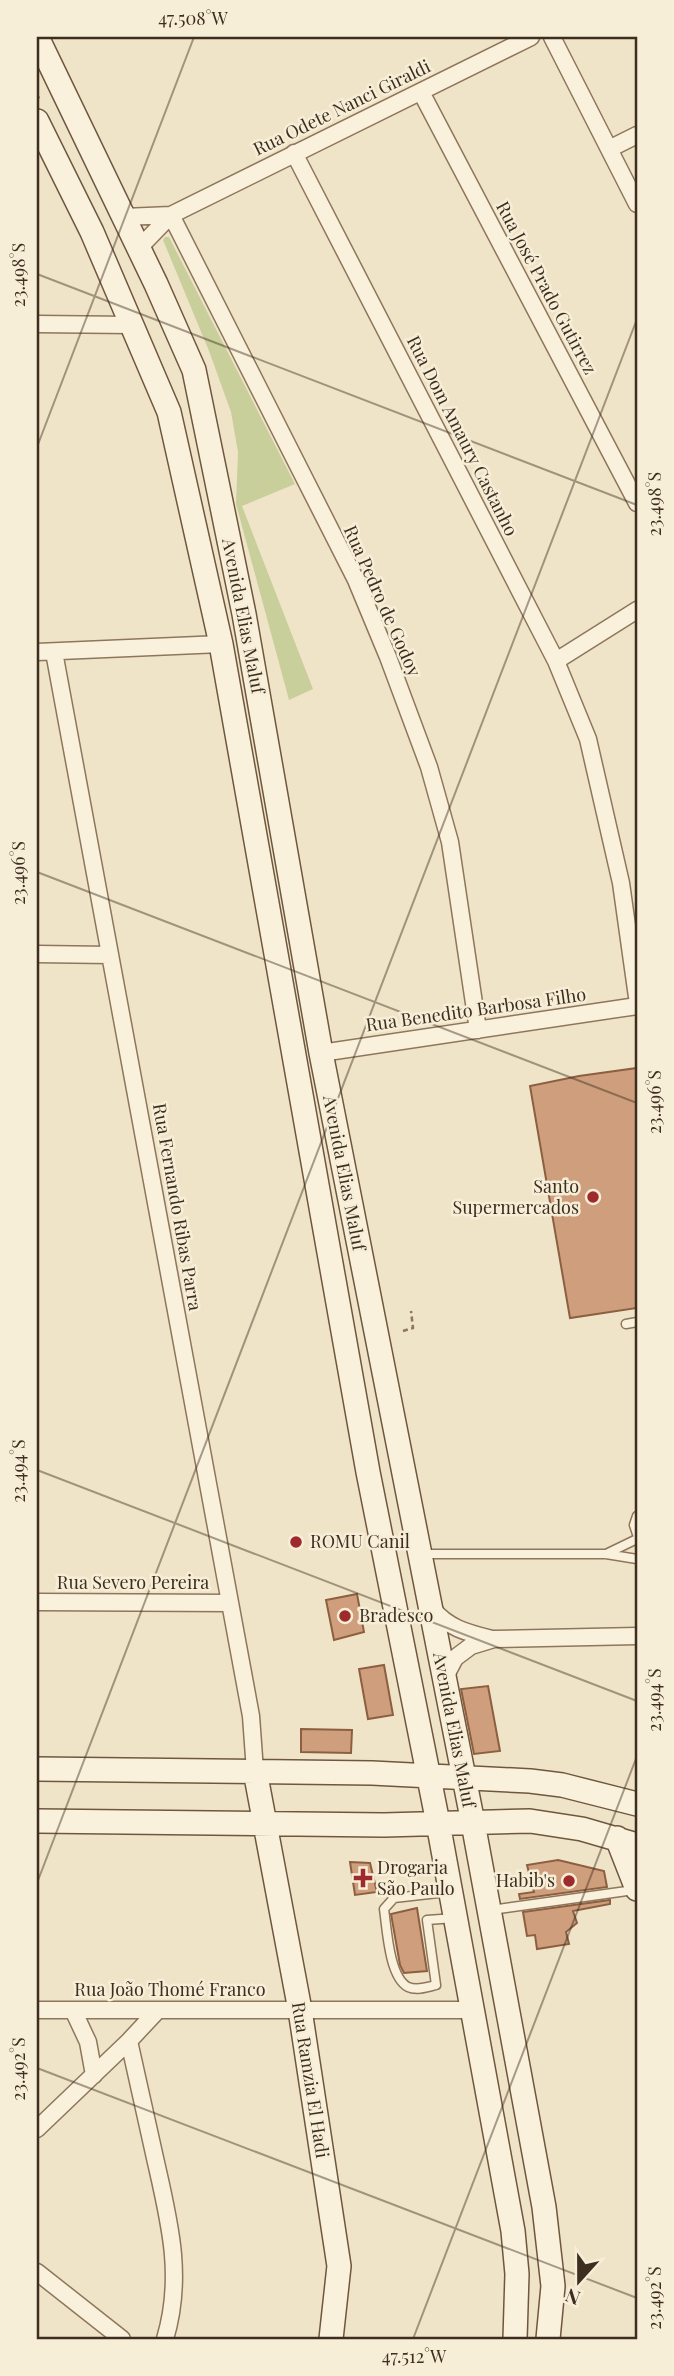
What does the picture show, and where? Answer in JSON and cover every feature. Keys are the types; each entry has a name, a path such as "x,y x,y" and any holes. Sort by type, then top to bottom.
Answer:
{"main road":[{"name":"Avenida Elias Maluf","path":"37,37 139,248 194,370 244,614 321,1053 472,1823 544,2207 553,2286 548,2339"},
{"name":"Avenida Elias Maluf","path":"37,121 92,232 169,412 221,644 368,1472 438,1823 513,2231 517,2274 515,2339"},
{"path":"221,644 236,630 244,614"},
{"path":"368,1472 392,1545 402,1551 419,1553"},
{"path":"37,1769 463,1777 562,1785 637,1804"},
{"name":"Rua Ramzia El Hadi","path":"255,1771 300,2010 339,2266 331,2339"},
{"path":"37,1821 384,1825 530,1821 582,1829 627,1841 637,1889"}],"street":[{"name":"Rua Odete Nanci Giraldi","path":"139,248 170,215 531,37"},
{"path":"552,37 637,204"},
{"name":"Rua José Prado Gutirrez","path":"421,92 637,502"},
{"path":"609,149 637,135"},
{"name":"Rua Dom Amaury Castanho","path":"294,153 556,661 588,739 621,883 637,997"},
{"name":"Rua Odete Nanci Giraldi","path":"124,217 170,215"},
{"name":"Rua Pedro de Godoy","path":"170,215 356,580 388,657 429,767 450,842 478,1030"},
{"path":"37,324 132,324"},
{"path":"556,661 637,610"},
{"path":"37,652 221,644"},
{"name":"Rua Fernando Ribas Parra","path":"54,652 251,1716 255,1771"},
{"path":"37,954 110,955"},
{"name":"Rua Benedito Barbosa Filho","path":"321,1053 637,1006"},
{"name":"Rua Severo Pereira","path":"37,1602 230,1603"},
{"path":"429,1604 447,1624 468,1633 494,1639 637,1636"},
{"path":"443,1681 455,1658 471,1646 494,1639"},
{"name":"Rua João Thomé Franco","path":"37,2010 472,2010"},
{"path":"74,2010 88,2042 94,2075"},
{"path":"37,2129 130,2041 158,2010"},
{"path":"130,2041 173,2242 174,2289 165,2339"},
{"path":"37,2272 122,2339"}],"lane":[{"path":"626,1324 637,1322"},
{"path":"606,1554 637,1537 634,1525 637,1516"},
{"path":"419,1553 606,1554 637,1559"},
{"path":"488,1911 637,1889"},
{"path":"450,1892 394,1898 384,1909 395,1973 408,1987 422,1989 436,1985 427,1920 455,1917"}],"path":[{"path":"403,1331 413,1328 411,1311"}],"green space":[{"path":"169,237 295,484 242,506 313,689 289,700 236,504 238,452 231,412 163,240"}],"building":[{"name":"Santo Supermercados","path":"637,1068 637,1308 570,1318 530,1086"},
{"name":"Bradesco","path":"357,1594 364,1632 334,1640 326,1600"},
{"path":"384,1665 393,1715 368,1719 359,1669"},
{"path":"488,1686 500,1751 474,1754 461,1689"},
{"path":"301,1729 352,1730 351,1753 301,1752"},
{"path":"558,1860 604,1871 607,1887 520,1899 519,1894 534,1892 527,1865"},
{"name":"Drogaria São Paulo","path":"350,1862 370,1863 377,1892 355,1895"},
{"path":"610,1900 610,1904 573,1911 577,1923 566,1932 569,1944 537,1949 535,1935 527,1936 523,1912"},
{"path":"417,1908 427,1971 404,1973 400,1965 391,1914"}],"place":[{"name":"Santo Supermercados","path":"593,1197"},
{"name":"ROMU Canil","path":"296,1542"},
{"name":"Bradesco","path":"345,1616"},
{"name":"Drogaria São Paulo","path":"363,1878"},
{"name":"Habib's","path":"569,1881"}]}
